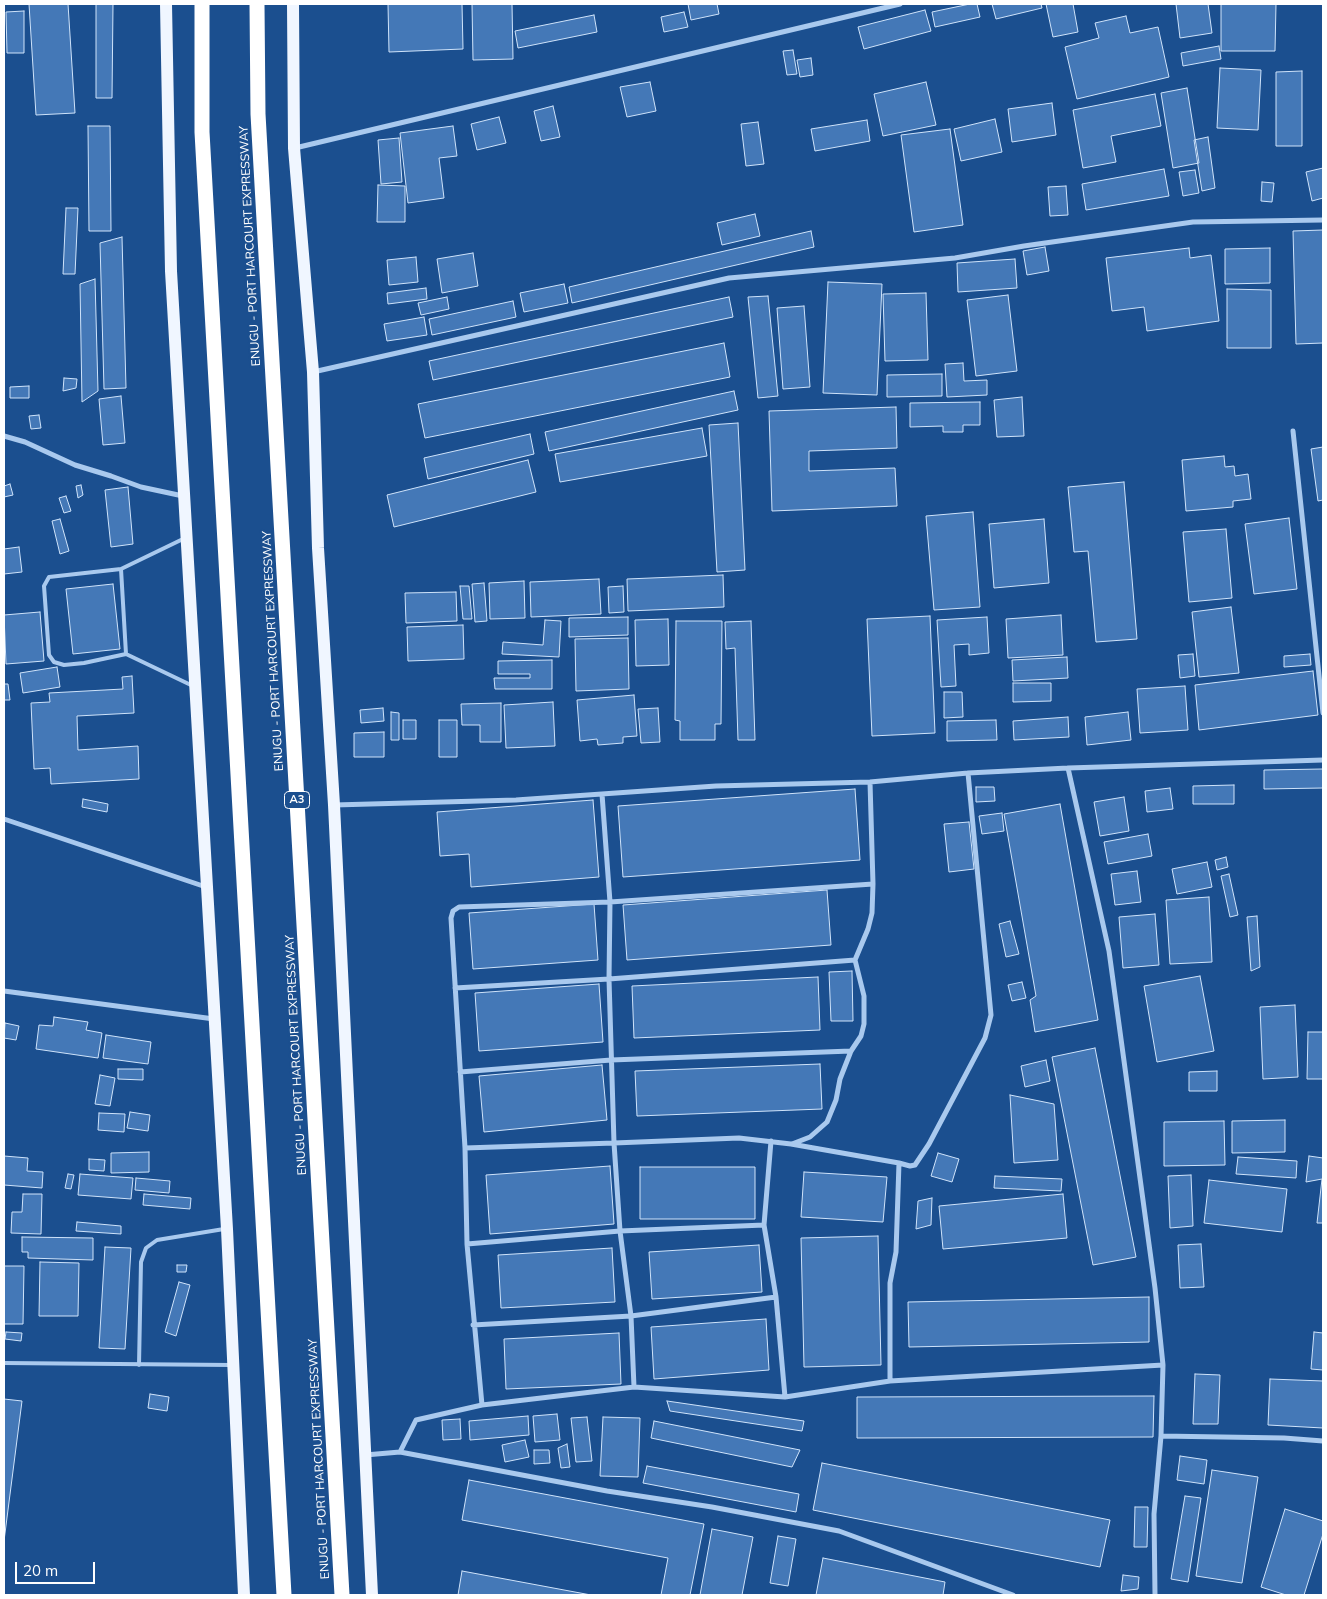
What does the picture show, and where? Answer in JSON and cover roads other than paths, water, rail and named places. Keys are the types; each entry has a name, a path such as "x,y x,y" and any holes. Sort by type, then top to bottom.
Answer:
{"highway":[{"path":"202,4 202,132 284,1595"},
{"name":"ENUGU - PORT HARCOURT EXPRESSWAY","path":"257,4 258,114 342,1595"}],"main road":[{"path":"166,4 171,271 227,1229 244,1595"},
{"path":"293,4 294,148 313,372 318,548 334,805 372,1595"}],"street":[{"path":"294,148 900,4"},
{"path":"313,372 728,278 955,258 1024,246 1193,222 1323,220"},
{"path":"1294,431 1323,713"},
{"path":"4,436 25,442 75,465 141,487 184,497"},
{"path":"334,805 516,800 716,786 870,782 968,773 1068,768 1323,760"},
{"path":"1068,768 1110,951 1155,1288 1162,1365 1161,1436 1154,1514 1155,1595"},
{"path":"465,1148 739,1138 791,1144 910,1166 915,1165 985,1038 991,1015 968,773"},
{"path":"791,1144 810,1137 827,1122 836,1100 840,1079 851,1050 861,1036 864,1018 864,996 855,960 868,929 872,912 870,782"},
{"path":"602,794 610,902 608,979 614,1144 620,1231 631,1316 634,1387"},
{"path":"4,820 206,887"},
{"path":"482,1405 473,1325 467,1244 465,1148 451,918 453,912 459,907 610,902 872,884"},
{"path":"455,988 608,979 855,960"},
{"path":"4,991 214,1019"},
{"path":"460,1072 611,1060 851,1050"},
{"path":"771,1141 764,1225 776,1297 785,1397"},
{"path":"890,1381 890,1283 896,1252 899,1163"},
{"path":"467,1244 620,1231 764,1225"},
{"path":"473,1325 631,1316 776,1297"},
{"path":"400,1452 416,1420 482,1405 634,1387 785,1397 890,1381 1162,1365"},
{"path":"1161,1436 1284,1438 1323,1441"},
{"path":"364,1455 400,1452 607,1491 712,1507 839,1531 1012,1595"}],"lane":[{"path":"186,538 121,569 48,577 44,586 49,655 54,662 64,665 84,663 126,654 195,687"},
{"path":"121,569 126,654"},
{"path":"139,1365 141,1262 146,1248 157,1240 227,1229"},
{"path":"4,1362 233,1365"}]}
